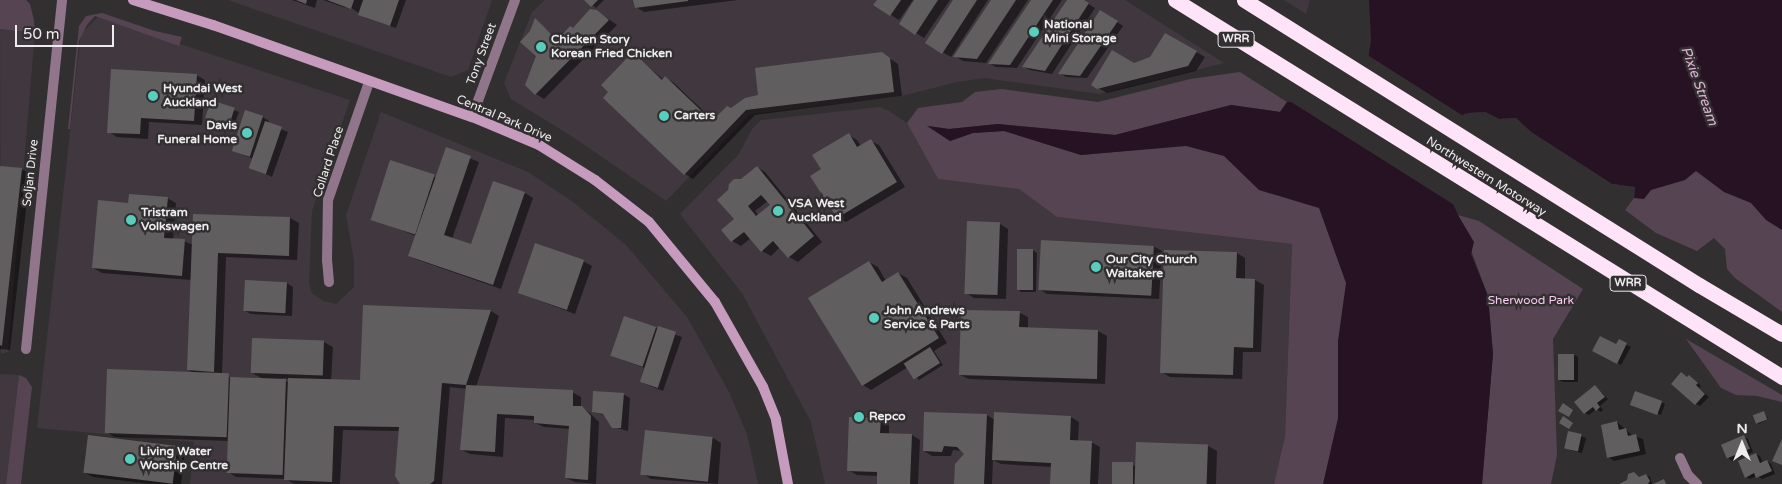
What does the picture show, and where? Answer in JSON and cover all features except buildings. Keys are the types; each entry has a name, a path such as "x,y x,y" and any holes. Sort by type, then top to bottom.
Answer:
{"highway":[{"name":"Northwestern Motorway","path":"1175,0 1782,378"},
{"name":"Northwestern Motorway","path":"1244,0 1699,285 1782,334"}],"main road":[{"name":"Central Park Drive","path":"133,0 213,25 472,117 540,145 600,184 656,229 715,302 748,359 776,420 788,484"}],"street":[{"name":"Soljan Drive","path":"26,349 62,0"},
{"name":"Tony Street","path":"472,117 515,0"},
{"name":"Collard Place","path":"329,282 327,261 328,200 370,82"},
{"path":"1680,458 1688,475 1697,484"}],"shaded area":[{"path":"228,0 492,0 468,70 451,77"},
{"path":"545,0 1125,0 1224,63 1099,94 985,78 957,82 898,97 750,114 666,201 573,137 511,99 504,83 532,12"},
{"path":"1284,0 1310,0 1306,14"},
{"path":"98,17 350,100 312,211 309,283 312,293 323,301 336,304 354,287 354,261 346,215 381,112 528,172 573,202 626,245 687,317 729,392 747,434 758,484 190,484 194,442 37,428 81,34"},
{"path":"0,29 35,33 8,352 1,354"},
{"path":"879,107 907,123 938,179 1019,189 1057,217 1292,244 1285,436 1274,484 825,484 811,422 742,293 680,214 739,154 752,129 761,120"},
{"path":"0,374 19,375 6,484 0,484"}],"green space":[{"path":"0,0 26,0 30,4 35,33 0,29"},
{"path":"102,13 155,31 182,37 179,46 95,16 87,25 79,41 70,129 68,129 79,26 86,16"},
{"path":"1448,33 1782,210 1782,312 1735,278 1727,269 1725,249 1714,238 1697,251 1656,233 1625,210 1634,198 1635,187 1612,184 1531,132 1516,118 1499,119 1485,112 1469,113"},
{"path":"1240,72 1287,102 1280,112 1231,105 1115,135 998,124 949,129 929,126 950,141 973,133 1004,131 1081,155 1186,145 1341,141 1418,484 1274,484 1285,436 1292,244 1057,217 1019,189 938,179 907,123 918,108 962,102 975,92 1002,89 1098,102 1190,79"},
{"name":"Sherwood Park","path":"1458,215 1479,221 1583,289 1553,339 1557,455 1551,484 1482,484 1493,354 1488,296"},
{"path":"1686,339 1782,395 1782,402 1757,396 1736,395 1721,388"},
{"path":"19,375 26,378 32,387 21,484 6,484"}],"water":[{"name":"Pixie Stream","path":"1369,0 1782,0 1782,230 1766,220 1751,203 1724,192 1696,171 1685,180 1651,190 1644,199 1634,198 1635,187 1612,184 1531,132 1516,118 1499,119 1485,112 1464,114 1443,136 1441,177 1458,215 1474,242 1471,254 1488,296 1493,354 1482,484 1323,484 1338,418 1338,341 1346,283 1319,208 1259,190 1224,156 1186,146 1081,155 1004,131 973,133 950,141 927,126 949,129 998,124 1115,135 1231,105 1280,112 1287,102 1363,93 1371,40"}],"pier":[{"path":"1366,54 1465,117 1446,137 1444,177 1456,206 1288,100 1361,91"}],"place":[{"name":"National Mini Storage","path":"1034,32"},
{"name":"Chicken Story Korean Fried Chicken","path":"541,47"},
{"name":"Hyundai West Auckland","path":"153,96"},
{"name":"Carters","path":"664,116"},
{"name":"Davis Funeral Home","path":"247,133"},
{"name":"VSA West Auckland","path":"778,211"},
{"name":"Tristram Volkswagen","path":"131,220"},
{"name":"Our City Church Waitakere","path":"1096,267"},
{"name":"John Andrews Service & Parts","path":"874,318"},
{"name":"Repco","path":"859,417"},
{"name":"Living Water Worship Centre","path":"130,459"}]}
